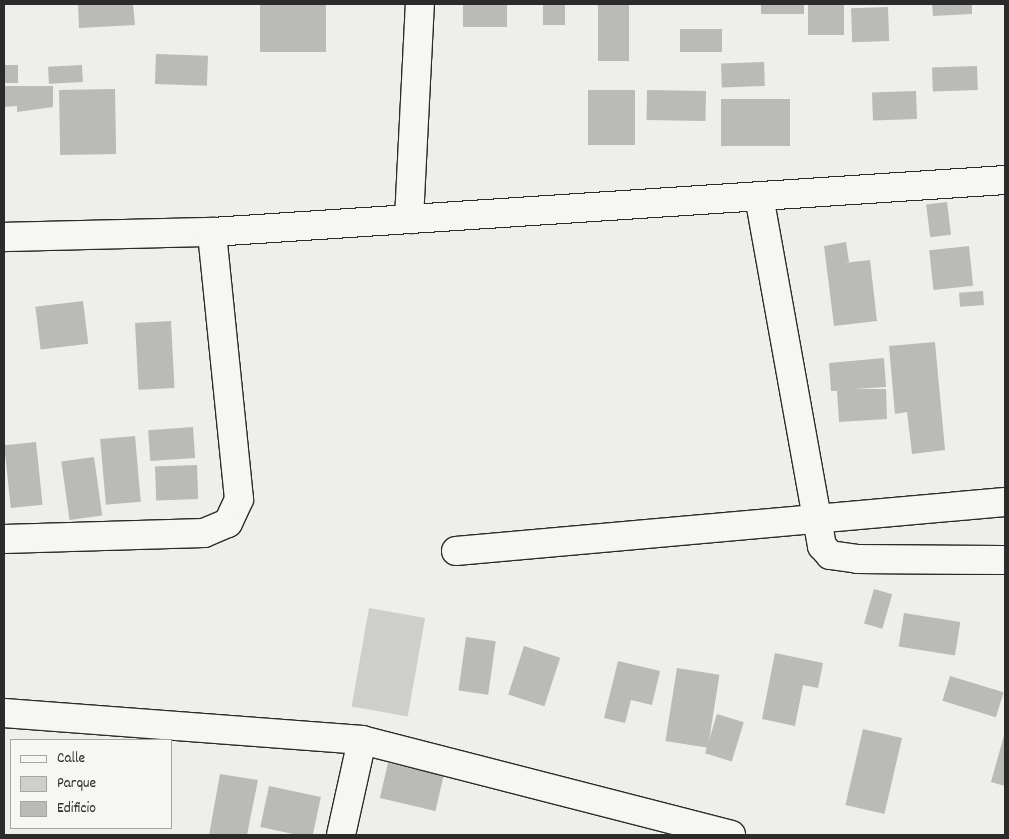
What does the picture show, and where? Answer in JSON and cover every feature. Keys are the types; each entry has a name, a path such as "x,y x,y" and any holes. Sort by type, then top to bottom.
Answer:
{"street":[{"path":"409,219 420,4"},
{"path":"4,237 212,232 1005,180"},
{"path":"759,196 819,517 822,546 830,555 1005,560"},
{"path":"4,539 204,533 228,522 239,499 212,232"},
{"path":"456,551 819,517 1005,502"},
{"path":"4,713 362,740 732,835"},
{"path":"341,835 362,740"}],"green space":[{"path":"369,608 425,618 408,716 352,706"}],"building":[{"path":"78,4 133,4 135,25 79,28"},
{"path":"260,4 326,4 326,52 260,52"},
{"path":"463,4 507,4 507,27 463,27"},
{"path":"543,4 565,4 565,25 543,25"},
{"path":"598,4 629,4 629,61 598,61"},
{"path":"761,4 804,4 804,14 761,14"},
{"path":"808,4 844,4 844,35 808,35"},
{"path":"932,4 972,4 972,14 933,16"},
{"path":"888,7 889,41 852,42 851,8"},
{"path":"680,29 722,29 722,52 680,52"},
{"path":"156,54 208,56 207,86 155,84"},
{"path":"764,62 765,86 722,87 721,64"},
{"path":"4,65 18,65 18,83 4,83"},
{"path":"82,65 83,82 49,84 48,67"},
{"path":"977,66 978,90 933,92 932,68"},
{"path":"4,86 53,86 53,107 17,112 17,106 4,107"},
{"path":"115,89 116,154 60,155 59,90"},
{"path":"588,90 635,90 635,145 588,145"},
{"path":"647,90 706,91 705,121 646,120"},
{"path":"916,91 917,119 873,121 872,93"},
{"path":"721,99 790,99 790,146 721,146"},
{"path":"947,202 951,235 930,237 926,205"},
{"path":"846,242 849,262 844,263 870,260 877,321 834,326 824,246"},
{"path":"969,246 973,286 933,290 929,250"},
{"path":"983,291 984,305 960,307 959,293"},
{"path":"83,301 88,344 41,350 35,307"},
{"path":"171,321 175,388 139,390 135,323"},
{"path":"935,342 945,450 912,454 907,412 895,414 889,346"},
{"path":"884,358 886,387 854,389 886,389 887,419 839,422 837,391 831,391 829,363"},
{"path":"193,427 195,458 150,461 148,430"},
{"path":"135,436 141,502 106,505 100,439"},
{"path":"36,442 43,505 11,508 4,445"},
{"path":"94,457 102,515 70,520 61,462"},
{"path":"197,465 198,499 156,500 155,466"},
{"path":"874,589 892,594 882,629 864,624"},
{"path":"904,613 960,622 955,655 899,647"},
{"path":"466,637 496,641 488,695 458,690"},
{"path":"524,646 560,658 544,706 508,695"},
{"path":"775,653 823,663 818,688 803,685 795,726 762,719"},
{"path":"618,661 660,671 652,705 631,700 625,723 604,718"},
{"path":"677,668 719,675 708,748 665,741"},
{"path":"950,676 1004,692 996,717 942,701"},
{"path":"717,714 744,722 732,761 705,753"},
{"path":"863,729 902,738 884,814 845,805"},
{"path":"1005,732 1005,786 991,782"},
{"path":"388,763 444,776 435,811 380,798"},
{"path":"220,774 258,780 247,835 209,835"},
{"path":"269,786 321,797 313,835 298,835 260,827"}]}
